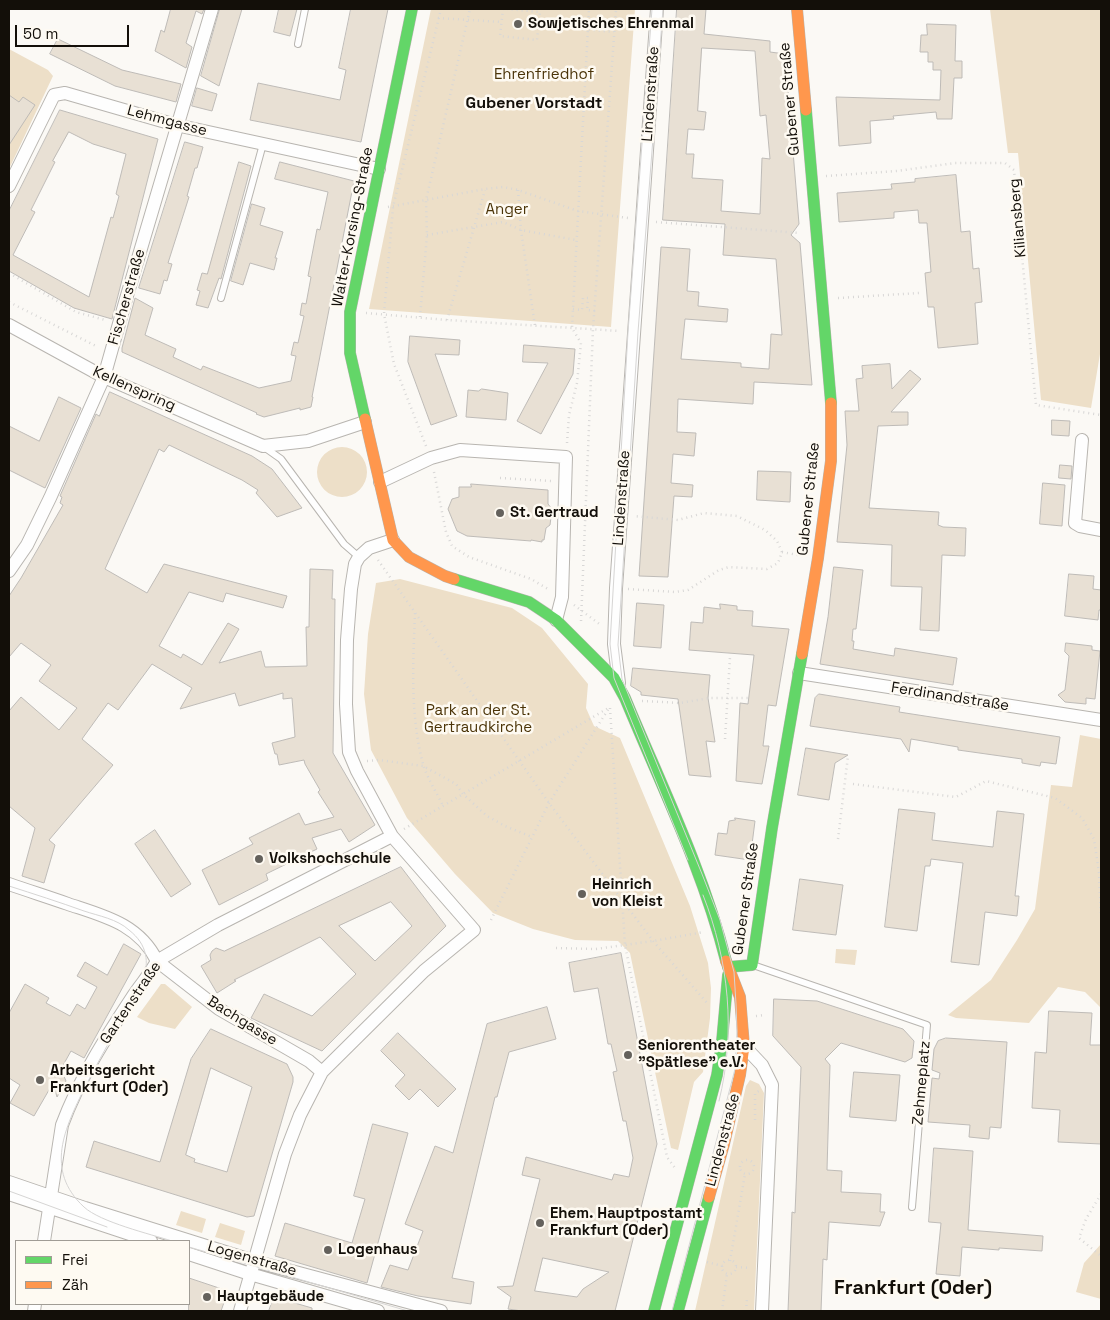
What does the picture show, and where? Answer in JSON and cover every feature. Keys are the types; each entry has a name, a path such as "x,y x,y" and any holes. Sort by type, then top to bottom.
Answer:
{"street":[{"name":"Fischerstraße","path":"9,571 27,545 104,377 176,125 212,9"},
{"name":"Walter-Korsing-Straße","path":"393,540 364,422 350,353 350,312 412,9"},
{"name":"Lindenstraße","path":"657,9 633,332 614,629 615,662 624,694 704,888 728,967 740,997 740,1075 724,1144 678,1311"},
{"name":"Gubener Straße","path":"728,967 752,965 772,828 818,558 831,462 831,408 797,9"},
{"name":"Lehmgasse","path":"9,186 54,95 65,93 176,125 380,169"},
{"name":"Kellenspring","path":"9,325 104,377 263,446 308,441 364,422"},
{"path":"1082,440 1075,523 1080,526 1101,530"},
{"path":"380,482 431,458 460,450 566,457 562,597 556,620"},
{"path":"240,1311 285,1154 297,1122 322,1072 424,971 474,930 392,836 349,752 346,704 347,640 351,589 355,564 359,557 370,548 393,540 408,557 445,576 528,602 556,620 614,678 624,694"},
{"name":"Ferdinandstraße","path":"799,673 1101,720"},
{"name":"Gartenstraße","path":"44,1240 62,1125 68,1107 94,1058 157,961 218,925 392,836"},
{"name":"Bachgasse","path":"9,884 114,919 140,936 153,952 157,961 219,1009 309,1061 322,1072"},
{"name":"Lindenstraße","path":"654,1311 725,1042 724,1023 728,967"},
{"path":"740,1046 762,1065 772,1085 762,1311"},
{"name":"Logenstraße","path":"9,1182 50,1202 148,1240"},
{"name":"Logenstraße","path":"9,1194 85,1208 187,1240"},
{"name":"Logenstraße","path":"190,1241 254,1261 441,1311"},
{"name":"Logenstraße","path":"190,1254 250,1274 378,1311"}],"lane":[{"path":"298,44 305,9"},
{"path":"221,298 263,144"},
{"name":"Kellenspring","path":"263,446 281,459 344,544 359,557"},
{"name":"Zehmeplatz","path":"752,965 927,1025 912,1207"},
{"path":"675,1264 676,1224"}],"path":[{"path":"440,9 394,207 384,314 394,364 431,458 446,532 452,546 468,557 531,579 562,597 605,629 614,629"},
{"path":"420,317 427,235 426,200 470,9"},
{"path":"503,9 500,36 537,40 540,12 507,9"},
{"path":"566,457 569,414 577,383 581,344 572,328 589,9"},
{"path":"580,645 594,311 616,9"},
{"path":"438,18 501,22"},
{"path":"539,25 614,32"},
{"name":"Kiliansberg","path":"811,177 897,171 955,163 1005,163 1014,170 1036,405 1101,416"},
{"path":"394,207 503,187 518,190 578,211 642,221 816,235"},
{"path":"447,320 485,189"},
{"path":"518,190 521,230 535,326"},
{"path":"427,235 503,222 521,230 576,240"},
{"path":"9,273 76,312 119,323"},
{"path":"822,298 919,293"},
{"path":"573,309 582,310 583,298 588,298 587,310 594,311"},
{"path":"9,302 111,353"},
{"path":"350,312 633,332"},
{"path":"500,478 566,482"},
{"path":"639,590 675,592 688,590 719,570 729,567 767,569 778,563 782,552 777,541 765,530 737,516 704,514 678,520 644,517"},
{"path":"370,548 549,803 653,942 724,1023"},
{"path":"782,552 800,555"},
{"path":"415,612 412,664 416,724 424,766 443,806"},
{"path":"725,739 730,657"},
{"path":"624,694 636,700 680,703 710,698 749,698"},
{"path":"392,836 610,707"},
{"path":"491,920 549,803 610,707"},
{"path":"610,707 625,945 667,1157 688,1184"},
{"path":"838,839 848,756"},
{"path":"353,762 379,760 424,766 456,784 463,794 487,816 532,837"},
{"path":"853,784 956,797 986,781 1055,798 1082,818 1094,839 1101,917"},
{"path":"556,948 596,949 653,942 718,929"},
{"path":"744,1161 750,1161 754,1167 749,1174 745,1174 740,1170 741,1164 744,1161"},
{"path":"730,1261 745,1174"},
{"path":"1101,1194 1086,1219 1079,1238 1101,1256"},
{"path":"722,1266 726,1261 730,1261"},
{"path":"727,1274 731,1274 736,1269 735,1265 730,1261"},
{"path":"710,1263 722,1266"},
{"path":"722,1266 727,1274 722,1311"}],"green space":[{"name":"Anger","path":"431,9 635,9 611,327 369,309"},
{"path":"990,9 1101,9 1101,348 1091,408 1041,400 1018,153 1008,153"},
{"path":"9,49 48,70 53,76 9,169"},
{"path":"337,447 347,447 360,454 367,467 367,477 360,490 347,497 337,497 328,493 321,486 317,477 317,467 321,458 328,451"},
{"name":"Park an der St. Gertraudkirche","path":"400,579 512,608 542,628 588,684 586,708 594,726 620,738 690,906 708,963 711,988 710,1018 703,1072 694,1082 678,1150 671,1148 630,953 618,941 575,940 533,929 493,913 455,874 407,818 371,750 364,694 368,634 376,583"},
{"path":"1080,735 1101,739 1101,1008 1085,992 1058,987 1029,1023 956,1018 948,1015 991,980 1035,909 1051,785 1072,787"},
{"path":"836,949 857,950 855,965 835,963"},
{"path":"161,984 165,984 192,1007 175,1029 149,1023 137,1017"},
{"path":"750,1080 759,1084 764,1093 754,1311 695,1311 746,1086"},
{"path":"181,1211 206,1219 202,1233 176,1225"},
{"path":"220,1223 245,1231 241,1245 215,1237"},
{"path":"1101,1244 1101,1299 1076,1292 1084,1263"}],"building":[{"path":"171,9 204,9 202,14 196,11 186,43 192,47 186,68 155,51 161,30 164,32"},
{"path":"220,9 242,9 219,86 201,76"},
{"path":"279,9 297,9 290,36 274,32"},
{"path":"351,9 388,9 361,142 250,120 258,83 340,100 346,70 339,68"},
{"path":"677,9 706,9 704,34 770,41 770,52 785,54 799,224 791,235 800,243 812,385 754,382 753,404 678,399 677,432 696,433 694,456 673,454 671,483 693,485 692,497 674,496 668,577 639,576 661,247 690,249 687,291 699,292 698,306 728,309 727,322 685,319 681,359 741,363 741,367 769,369 771,334 782,335 776,259 723,255 725,224 663,220","holes":["702,48 755,51 760,116 766,115 770,159 762,158 760,214 721,211 723,180 692,178 694,154 686,154 688,129 704,130 706,112 698,111"]},
{"path":"927,24 956,25 955,61 962,61 962,78 954,78 952,119 937,119 936,112 893,116 894,119 870,121 871,143 839,146 836,97 940,100 941,70 933,70 933,62 928,62 928,52 920,52 921,35 927,35"},
{"path":"58,39 122,70 181,84 176,102 115,86 50,54"},
{"path":"197,88 217,94 212,111 192,106"},
{"path":"9,95 19,102 23,97 35,105 9,145"},
{"path":"60,110 158,139 112,319 74,308 9,271 9,211","holes":["69,132 93,144 126,154 116,194 119,196 113,218 111,217 89,297 13,255 35,212 31,210 55,162 53,161"]},
{"path":"185,142 203,147 197,168 195,168 187,196 189,197 168,263 172,264 167,281 164,280 160,294 139,288"},
{"path":"239,162 251,166 221,279 219,278 208,308 196,305 200,291 197,290 202,273 207,274"},
{"path":"280,162 354,181 311,407 264,417 122,352 122,348 135,298 153,308 145,335 176,349 173,357 201,370 203,366 259,388 291,381 296,356 291,355 294,342 298,343 304,316 300,315 302,303 306,304 311,277 308,276 317,229 320,230 328,192 275,179"},
{"path":"956,175 961,232 970,231 973,269 979,268 982,302 975,303 978,344 938,348 934,307 928,307 925,273 931,272 927,223 919,223 918,210 894,212 894,218 839,222 837,193 892,189 891,184 915,182 915,179"},
{"path":"252,204 265,208 260,225 283,232 275,258 277,258 274,270 250,263 243,285 231,281"},
{"path":"410,336 460,340 459,355 435,354 457,416 431,425 408,362"},
{"path":"524,345 575,349 573,374 541,434 517,421 548,363 523,362"},
{"path":"890,364 892,389 910,370 921,379 891,412 908,412 908,425 878,426 869,508 939,512 938,525 966,528 965,556 942,555 939,631 920,630 922,587 891,586 892,545 837,542 847,445 845,411 859,411 856,379 863,378 862,366"},
{"path":"482,389 508,393 506,420 466,417 468,390 478,391"},
{"path":"110,392 252,456 272,469 302,508 277,517 256,493 258,490 242,480 169,445 164,452 159,449 105,569 147,593 164,564 287,596 283,608 226,593 223,602 189,592 159,646 181,658 183,654 202,665 228,623 239,629 219,663 261,651 265,667 307,666 306,627 309,627 310,569 333,570 332,599 335,599 333,753 375,825 349,842 341,829 312,838 317,849 266,874 268,880 219,905 202,870 253,844 249,838 299,813 305,825 334,817 318,792 320,790 304,760 279,765 277,754 275,754 272,743 295,737 292,698 283,699 283,693 239,706 235,693 180,709 192,688 152,664 118,710 108,703 82,739 113,765 49,840 55,845 44,883 22,876 35,828 9,806 9,711 21,697 59,730 77,708 39,681 51,665 21,643 9,657 9,596 63,505 60,503 62,497 60,496 96,414 99,416"},
{"path":"59,397 81,408 45,488 9,470 9,426 39,441"},
{"path":"1052,420 1070,421 1069,436 1052,435"},
{"path":"1060,465 1072,466 1071,479 1059,478"},
{"path":"758,471 791,472 790,502 757,500"},
{"path":"1043,483 1065,485 1062,526 1040,524"},
{"name":"St. Gertraud","path":"471,484 548,490 548,504 552,509 550,525 546,528 544,540 542,542 467,536 457,531 448,509 452,499 459,497 459,487 471,487"},
{"path":"834,567 863,570 856,629 853,629 853,649 894,656 895,648 957,658 953,685 820,664"},
{"path":"1069,574 1094,576 1093,589 1101,590 1101,610 1099,610 1098,620 1065,616"},
{"path":"637,603 664,605 661,648 634,646"},
{"path":"720,604 737,606 737,610 753,611 752,626 789,629 776,706 768,705 763,746 769,746 762,784 736,781 740,703 748,704 754,655 689,650 691,622 703,623 704,607 720,609"},
{"path":"1066,643 1092,646 1092,650 1100,651 1095,699 1086,698 1086,704 1065,702 1058,695 1065,690 1069,656 1065,652"},
{"path":"633,668 710,675 708,698 715,742 706,741 711,777 689,775 678,699 641,695 641,692 631,686"},
{"path":"819,694 900,707 899,712 1060,737 1056,764 1041,762 1040,766 1022,763 1022,759 958,750 958,747 911,739 909,752 901,739 810,726 815,698"},
{"path":"806,748 848,755 835,763 829,800 798,795"},
{"path":"899,809 935,813 932,840 993,847 997,811 1024,814 1015,896 1019,896 1017,916 985,912 979,965 951,962 963,863 931,859 930,866 925,866 917,931 885,927"},
{"path":"735,818 755,821 750,860 715,855 718,833 727,834 729,821 735,820"},
{"path":"155,830 191,884 171,897 135,844"},
{"path":"401,867 446,926 322,1051 251,1018 264,994 312,1016 356,974 320,937 234,980 236,981 217,993 201,966 211,960 210,955 216,948 224,951","holes":["391,902 412,926 375,961 339,926"]},
{"path":"800,879 843,885 836,935 793,930"},
{"path":"124,944 141,954 84,1058 71,1051 61,1069 66,1081 57,1097 53,1083 34,1116 10,1103 20,1085 9,1078 9,1013 25,984 49,998 46,1003 70,1016 77,1004 85,1009 97,987 77,976 85,962 107,975"},
{"path":"621,953 657,1144 615,1311 522,1311 508,1309 511,1297 497,1287 513,1286 540,1179 522,1175 526,1157 612,1180 614,1174 629,1177 633,1158 626,1121 623,1121 613,1072 617,1071 611,1044 608,1044 598,988 574,992 569,963","holes":["543,1258 609,1272 583,1289 577,1297 535,1291"]},
{"path":"774,999 817,1001 903,1029 914,1041 912,1058 905,1062 841,1043 825,1059 830,1065 827,1170 842,1171 841,1192 881,1194 880,1212 885,1212 880,1226 829,1222 827,1260 823,1259 821,1311 788,1311 792,1212 795,1213 801,1067 773,1036"},
{"path":"547,1007 556,1039 509,1052 497,1097 495,1097 452,1278 474,1282 471,1304 418,1296 381,1287 390,1265 408,1270 423,1231 405,1224 435,1146 453,1153 487,1024"},
{"path":"1049,1011 1092,1013 1090,1045 1101,1045 1101,1144 1058,1142 1060,1110 1032,1108 1035,1052 1046,1053"},
{"path":"211,1029 287,1064 293,1077 254,1216 247,1217 86,1167 94,1141 160,1162 191,1059","holes":["211,1068 252,1087 227,1172 194,1162 195,1159 186,1155"]},
{"path":"398,1033 456,1089 438,1107 420,1089 409,1100 395,1086 405,1075 381,1051"},
{"path":"946,1038 1007,1042 1001,1128 990,1127 989,1139 969,1137 970,1125 928,1122 932,1078 939,1079 940,1073 932,1070 934,1049 938,1041"},
{"path":"854,1072 900,1075 896,1121 850,1117"},
{"path":"373,1124 408,1133 367,1283 275,1256 285,1223 352,1243 365,1199 354,1196"},
{"path":"934,1148 973,1151 968,1230 1043,1236 1042,1251 962,1247 960,1276 936,1274 941,1223 929,1222"},
{"name":"Hauptgebäude","path":"190,1278 228,1291 221,1311 189,1311"},
{"path":"274,1297 312,1308 312,1311 269,1311"}],"tram line":[{"path":"652,9 628,332 610,644 614,678 688,860"},
{"path":"663,9 638,332 618,645 622,679 720,920 734,972 737,1031 735,1069 672,1311"},
{"path":"9,886 113,920 129,930 140,942 145,954 146,967 143,980 138,993 104,1051 78,1102 65,1133 61,1164 64,1178 72,1193 91,1212 101,1218 169,1240"},
{"path":"703,895 719,945 727,997 727,1049 719,1101"},
{"path":"9,1191 107,1227"},
{"path":"190,1247 408,1311"}],"traffic: fast":[{"path":"365,419 350,353 350,312 412,9"},
{"path":"806,110 831,403"},
{"path":"454,579 529,602 556,620 614,678 625,698 667,795 706,894 726,961"},
{"path":"728,967 752,965 772,828 802,654"},
{"path":"654,1311 717,1075 728,975"},
{"path":"678,1311 709,1197"}],"traffic: slow":[{"path":"797,9 806,110"},
{"path":"802,654 818,558 831,461 831,403"},
{"path":"365,419 393,540 409,557 454,579"},
{"path":"709,1197 740,1075 744,1046 740,997 726,961"}],"place":[{"name":"Sowjetisches Ehrenmal","path":"518,24"},
{"name":"St. Gertraud","path":"500,513"},
{"name":"Volkshochschule","path":"259,859"},
{"name":"Heinrich von Kleist","path":"582,894"},
{"name":"Seniorentheater \"Spätlese\" e.V.","path":"628,1055"},
{"name":"Arbeitsgericht Frankfurt (Oder)","path":"40,1080"},
{"name":"Ehem. Hauptpostamt Frankfurt (Oder)","path":"540,1223"},
{"name":"Logenhaus","path":"328,1250"},
{"name":"Hauptgebäude","path":"207,1297"}],"district":[{"name":"Gubener Vorstadt","path":"534,104"},
{"name":"Frankfurt (Oder)","path":"913,1289"}],"park label":[{"name":"Ehrenfriedhof","path":"544,75"}]}
